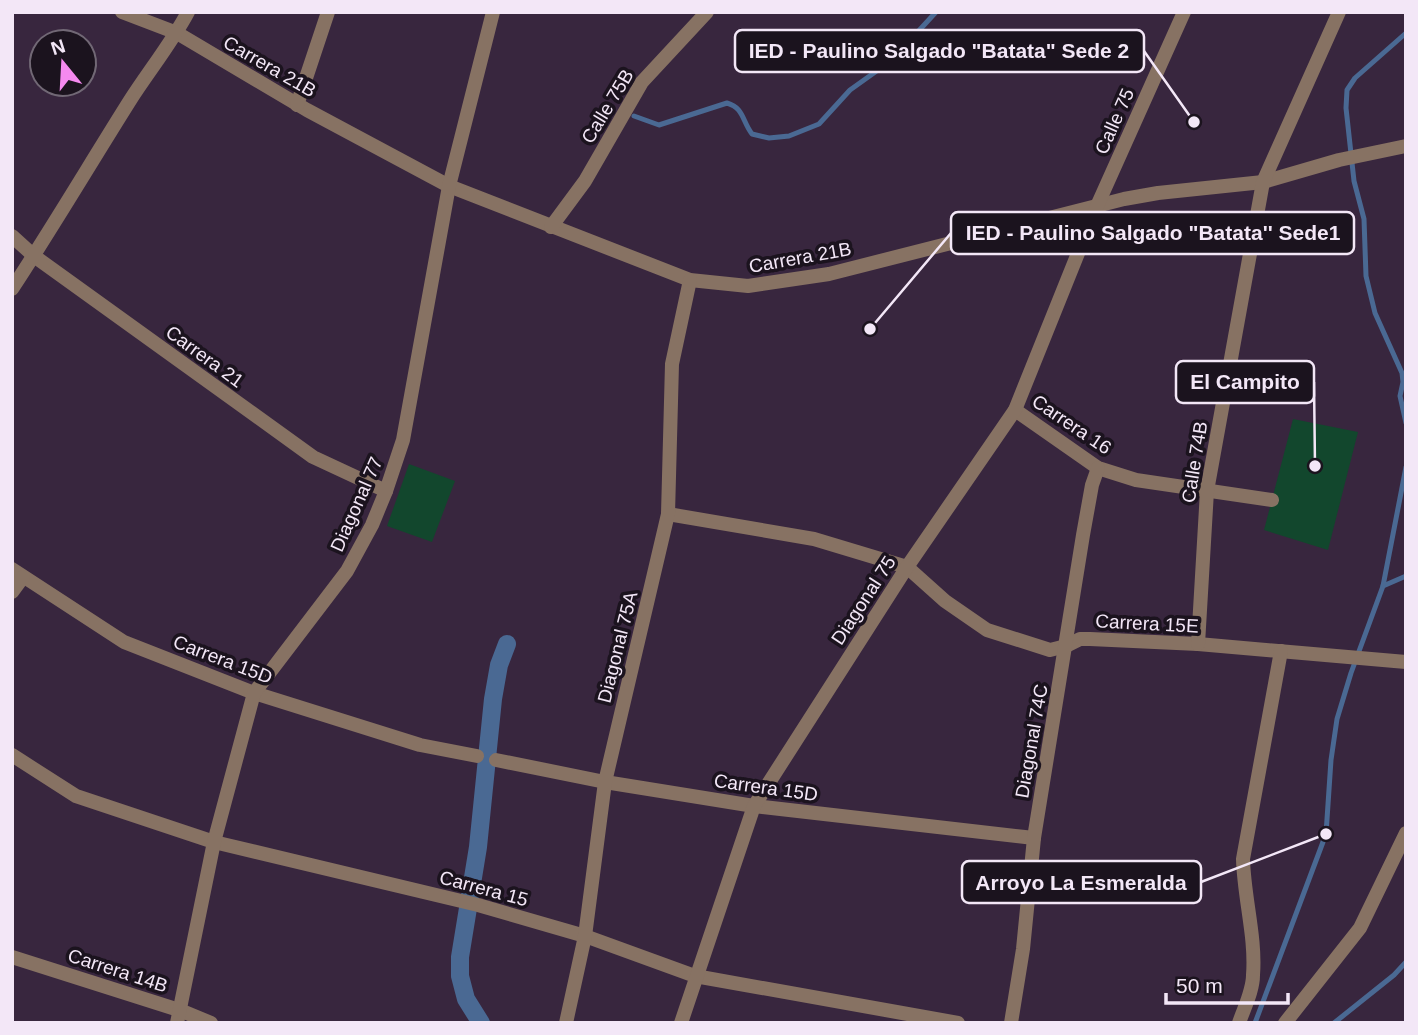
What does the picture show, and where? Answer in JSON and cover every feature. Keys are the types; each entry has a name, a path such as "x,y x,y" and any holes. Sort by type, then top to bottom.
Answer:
{"street":[{"name":"Carrera 21B","path":"122,12 177,33 297,105 449,186 691,280 748,286 829,274 1158,193 1263,182 1339,160 1406,146"},
{"path":"12,289 188,12"},
{"path":"297,105 328,12"},
{"name":"Diagonal 77","path":"180,1017 214,842 254,693 346,570 372,525 403,440 449,186 493,12"},
{"name":"Calle 75B","path":"551,227 586,181 642,82 707,12"},
{"name":"Calle 75","path":"1097,206 1184,12"},
{"name":"Calle 74B","path":"1198,644 1207,491 1263,182 1339,12"},
{"name":"Diagonal 75","path":"681,1023 754,806 907,567 1015,410 1097,206"},
{"name":"Carrera 21","path":"12,236 34,256 313,457 386,491"},
{"name":"Diagonal 75A","path":"566,1023 584,936 605,782 668,514 672,363 691,280"},
{"name":"Carrera 16","path":"1015,410 1098,468 1136,481 1272,500"},
{"name":"Diagonal 74C","path":"1011,1023 1023,948 1034,838 1083,534 1098,468"},
{"name":"Carrera 15E","path":"668,514 814,539 907,567 945,601 987,630 1050,650 1080,639 1090,639 1198,644 1406,662"},
{"path":"12,592 17,573"},
{"name":"Carrera 15D","path":"17,573 124,642 254,693 420,745 477,757"},
{"path":"1239,1023 1254,978 1243,859 1281,651"},
{"name":"Carrera 15","path":"12,755 76,796 214,842 471,904 584,936 695,976 958,1023"},
{"name":"Carrera 15D","path":"496,760 605,782 754,806 1034,838"},
{"path":"1285,1022 1360,928 1406,833"},
{"name":"Carrera 14B","path":"12,957 180,1017 211,1023"}],"green space":[{"path":"1293,419 1358,432 1328,550 1264,530"},
{"path":"409,464 455,481 432,542 387,526"}],"waterway":[{"path":"634,116 659,125 727,103 737,108 752,134 769,138 789,136 819,124 850,90 892,60 936,12"},
{"path":"1406,33 1355,78 1347,90 1346,108 1354,181 1364,219 1366,276 1375,313 1402,373 1400,396 1406,423"},
{"path":"1255,1023 1326,834 1337,719 1383,586 1406,467"},
{"path":"1383,586 1406,576"},
{"path":"481,1023 466,999 460,976 460,957 478,847 493,699 499,665 507,644"},
{"path":"1334,1023 1394,975 1406,962"}],"place":[{"name":"IED - Paulino Salgado \"Batata\" Sede 2","path":"1194,122"},
{"name":"IED - Paulino Salgado \"Batata'' Sede1","path":"870,329"},
{"name":"El Campito","path":"1315,466"},
{"name":"Arroyo La Esmeralda","path":"1326,834"}]}
